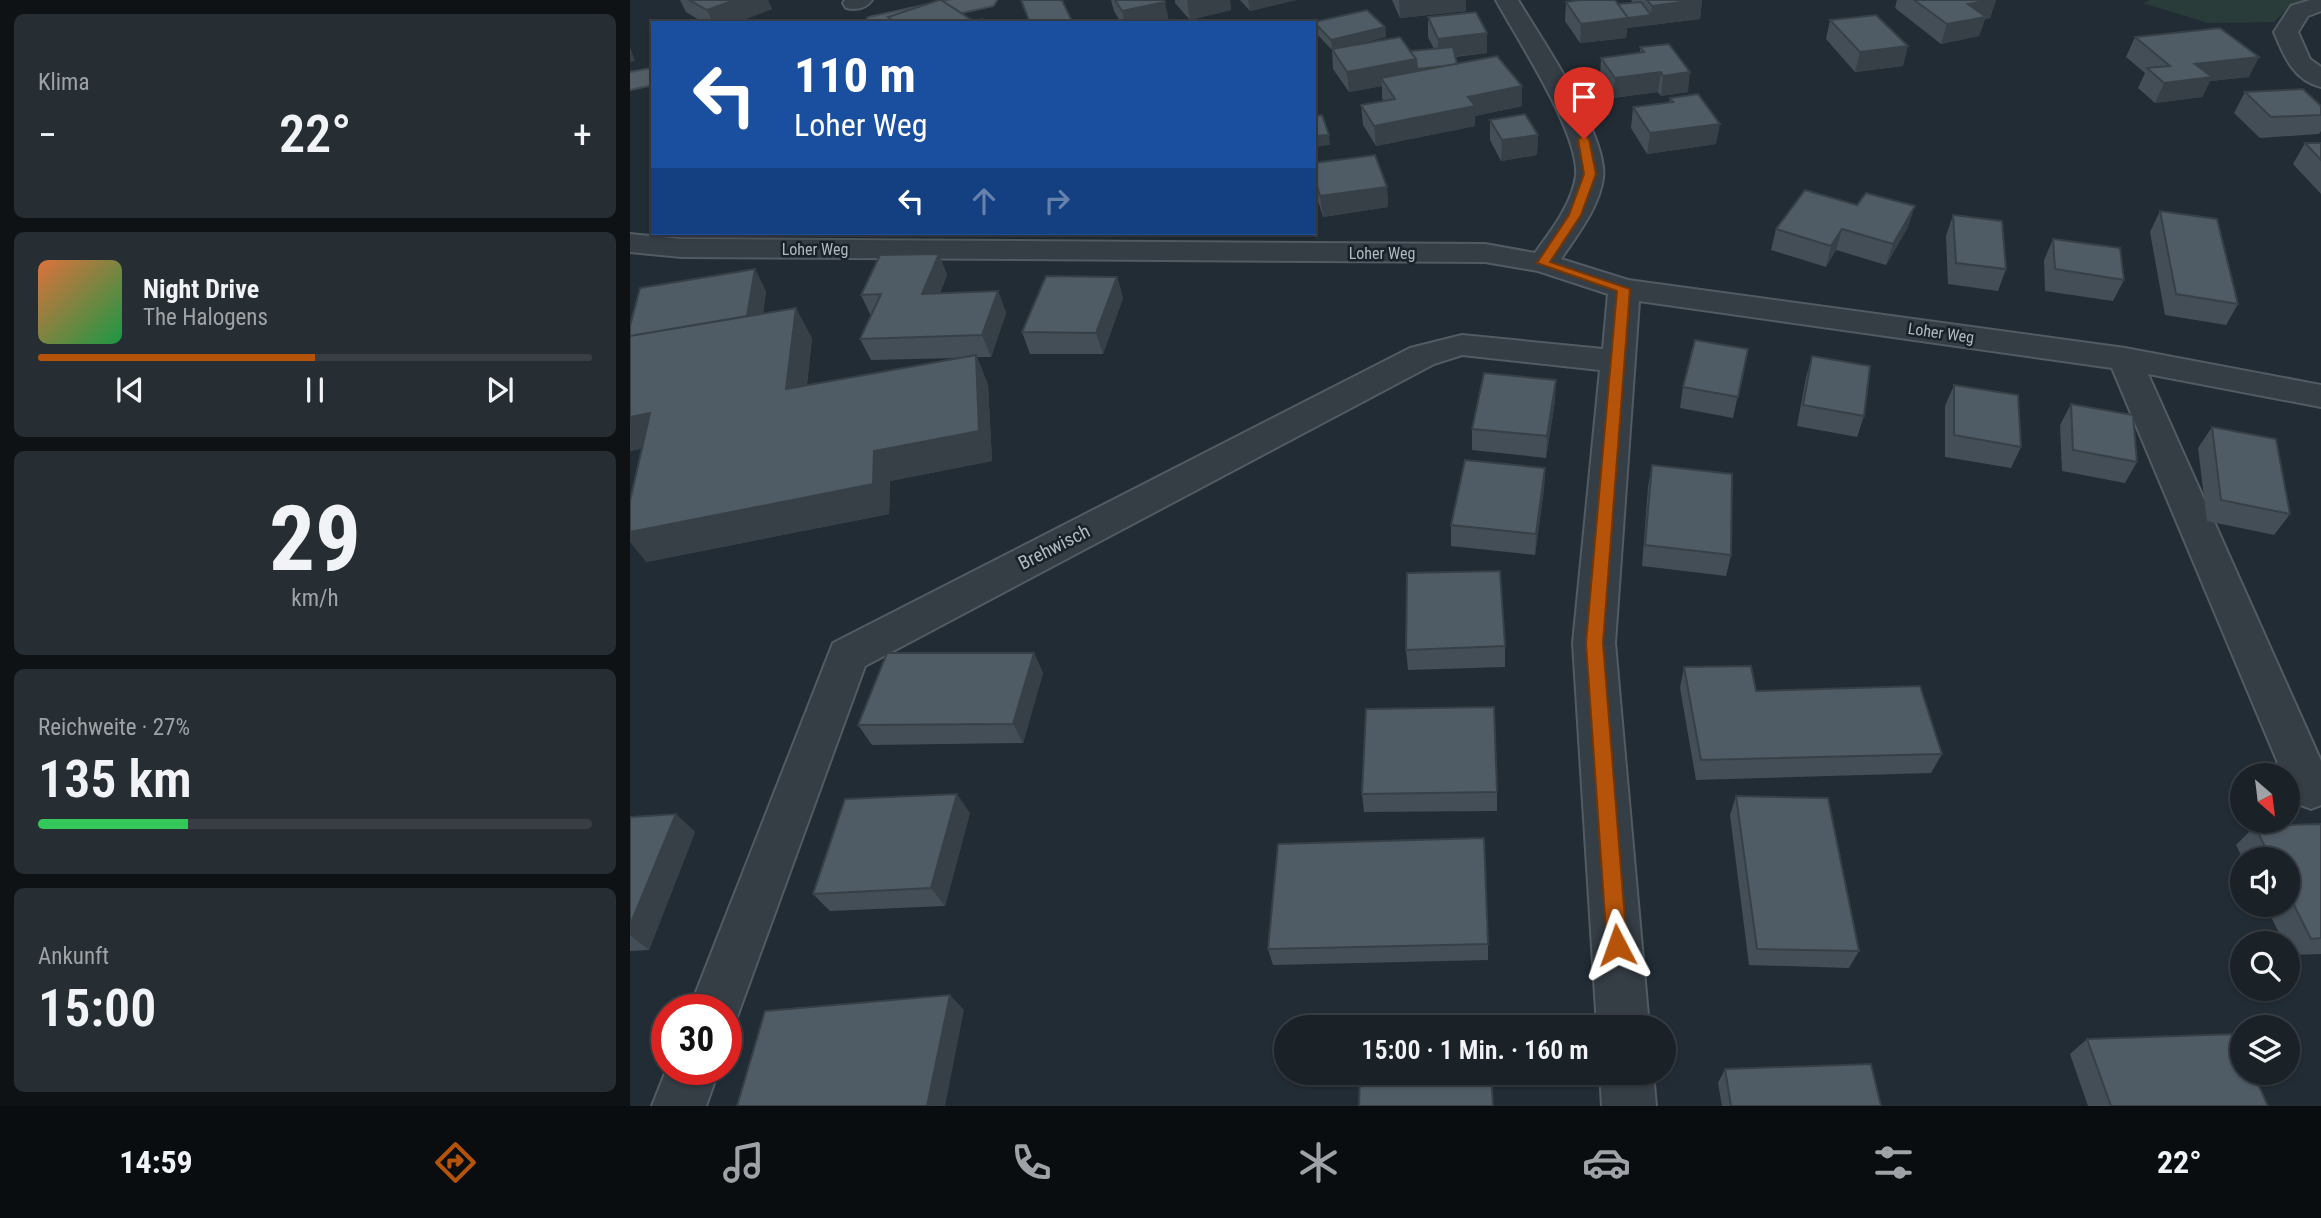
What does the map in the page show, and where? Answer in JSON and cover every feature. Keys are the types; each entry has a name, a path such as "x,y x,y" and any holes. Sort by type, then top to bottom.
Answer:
{"main road":[{"path":"886,21 985,0"},
{"path":"630,81 651,76"}],"street":[{"path":"1507,0 1584,139 1590,174 1575,215 1543,263"},
{"path":"2321,4 2299,11 2286,32 2299,63 2321,79"},
{"name":"Loher Weg","path":"630,243 695,248 1485,253 1543,263 1624,289 2125,359 2321,397"},
{"path":"1622,1015 1594,643 1624,289"},
{"name":"Brehwisch","path":"721,994 848,654 1422,356 1462,345 1617,361"},
{"path":"2125,359 2311,789"},
{"path":"679,1106 687,1085"},
{"path":"1628,1085 1629,1106"}],"shaded area":[{"path":"2150,0 2303,0 2288,8 2274,22 2208,23 2143,3"}],"building":[{"path":"689,0 735,0 707,10"},
{"path":"941,0 973,21 893,21 888,17"},
{"path":"1021,0 1062,0 1072,21 1029,21"},
{"path":"1115,0 1164,0 1165,2 1122,11"},
{"path":"1615,0 1628,18 1581,24 1566,2"},
{"path":"1647,0 1697,0 1652,6"},
{"path":"1914,0 1990,0 1968,4 1986,17 1947,24"},
{"path":"1641,2 1651,15 1628,18 1618,4"},
{"path":"1367,10 1385,27 1331,40 1316,22"},
{"path":"1476,12 1487,33 1438,39 1428,17"},
{"path":"1876,15 1908,46 1860,52 1830,20"},
{"path":"2220,28 2259,57 2195,64 2212,77 2164,83 2147,68 2170,66 2135,37"},
{"path":"1400,37 1416,59 1347,72 1332,49"},
{"path":"1669,44 1690,72 1663,76 1661,72 1615,78 1601,58 1644,52 1640,47"},
{"path":"1453,47 1457,64 1417,69 1416,59 1410,51"},
{"path":"1497,56 1522,86 1468,97 1475,106 1374,126 1361,105 1395,99 1381,78"},
{"path":"2303,89 2321,106 2321,115 2271,117 2245,92"},
{"path":"1698,94 1720,124 1650,133 1633,107 1673,102 1670,98"},
{"path":"1525,114 1538,135 1502,140 1490,120"},
{"path":"1322,115 1329,135 1316,136 1316,116"},
{"path":"2305,143 2321,143 2321,160"},
{"path":"1375,155 1387,187 1320,196 1316,183 1316,163"},
{"path":"1805,190 1857,205 1866,193 1915,206 1893,244 1842,229 1831,246 1776,229"},
{"path":"2160,211 2217,219 2238,304 2176,294"},
{"path":"1953,215 2002,221 2006,269 1956,263"},
{"path":"2053,239 2120,248 2124,280 2055,269"},
{"path":"939,254 922,294 998,291 982,335 860,339 881,294 861,295 880,255"},
{"path":"755,269 747,316 630,336 640,288"},
{"path":"1046,276 1117,277 1096,333 1022,332"},
{"path":"796,308 786,389 976,355 979,431 874,451 873,484 630,532 630,501 650,413 630,417 630,336"},
{"path":"1695,340 1748,349 1738,397 1683,387"},
{"path":"1812,356 1870,366 1864,416 1803,405"},
{"path":"1484,373 1556,380 1547,436 1472,429"},
{"path":"1954,385 2018,395 2021,447 1954,435"},
{"path":"2071,404 2133,415 2137,462 2073,450"},
{"path":"2212,427 2276,439 2290,514 2221,500"},
{"path":"1465,460 1545,468 1536,534 1451,525"},
{"path":"1652,465 1732,474 1731,555 1645,545"},
{"path":"1500,571 1505,646 1406,650 1407,573"},
{"path":"887,653 1034,653 1013,724 858,725"},
{"path":"1751,666 1756,691 1920,686 1942,754 1701,760 1684,667"},
{"path":"1494,707 1497,792 1362,794 1366,709"},
{"path":"957,794 931,888 813,894 845,799"},
{"path":"1736,796 1828,798 1859,951 1757,949"},
{"path":"676,814 630,925 630,817"},
{"path":"2321,824 2321,938 2311,939 2300,917 2300,847 2265,847 2258,833 2300,833 2300,825"},
{"path":"1484,838 1488,944 1268,949 1278,844"},
{"path":"950,995 927,1106 737,1106 765,1011"},
{"path":"2230,1034 2230,1085 2258,1085 2268,1106 2111,1106 2087,1039"},
{"path":"1871,1064 1881,1106 1731,1106 1725,1069"},
{"path":"1360,1085 1492,1085 1493,1106 1359,1106"}],"route":[{"path":"1584,139 1590,174 1575,215 1543,263 1624,289 1594,643 1617,945"}]}
